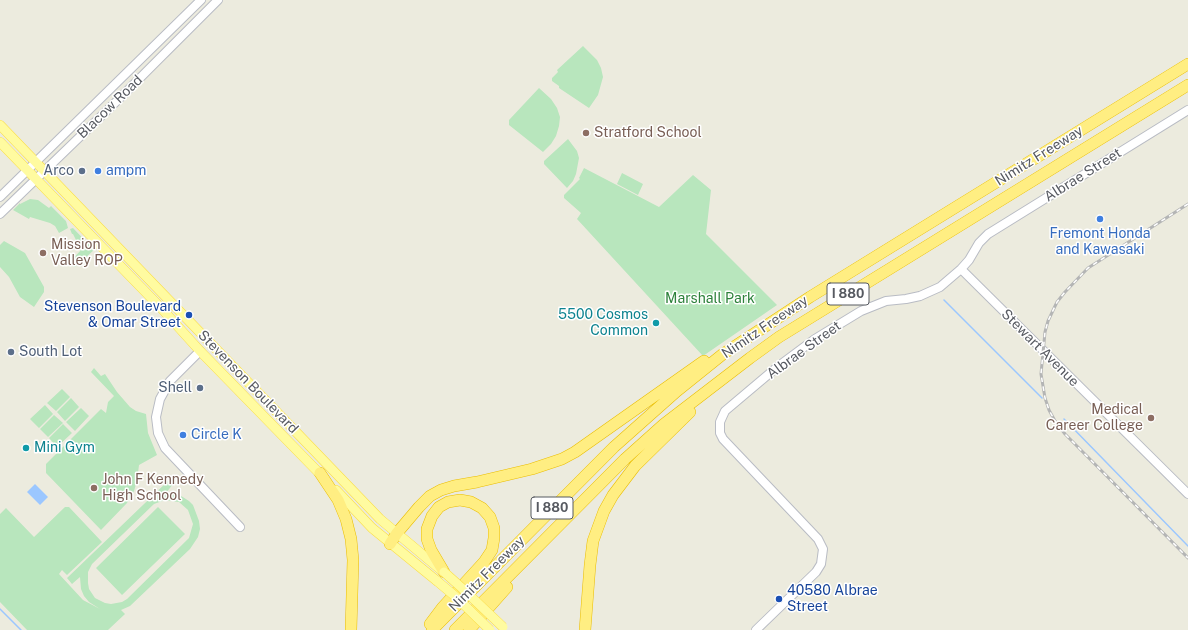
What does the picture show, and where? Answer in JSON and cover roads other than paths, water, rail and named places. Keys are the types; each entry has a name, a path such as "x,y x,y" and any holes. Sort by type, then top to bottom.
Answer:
{"highway":[{"name":"Nimitz Freeway","path":"432,630 614,447 677,391 724,354 810,297 1188,64"},
{"name":"I 880","path":"677,391 685,392 743,348 804,307 1188,70"},
{"name":"Nimitz Freeway","path":"455,630 625,459 664,424 779,337 1188,85"},
{"path":"390,544 419,507 430,496 441,490 454,486 532,469 562,459 576,452 637,407 708,358 724,354"},
{"path":"585,630 593,541 604,511 613,494 635,466 722,381"},
{"path":"320,473 338,500 346,519 351,539 353,560 351,630"},
{"path":"425,630 442,608 484,562 492,550 494,528 490,517 482,508 471,502 460,500 448,502 439,507 432,516 427,529 427,539 440,577"},
{"path":"469,630 507,587 540,544"}],"main road":[{"name":"Stevenson Boulevard","path":"0,125 45,170 209,343 380,519 440,577 456,597 490,630"},
{"name":"Stevenson Boulevard","path":"0,142 372,528 390,544 440,577 463,589 504,628"}],"street":[{"name":"Blacow Road","path":"0,197 201,0"},
{"name":"Blacow Road","path":"0,214 123,95 218,0"},
{"name":"Albrae Street","path":"756,630 816,572 821,564 823,549 818,539 723,439 720,434 720,429 722,416 725,412 776,368 815,339 847,319 861,311 886,301 906,299 931,292 950,280 969,260 979,243 988,234 1188,110"},
{"name":"Stewart Avenue","path":"960,269 1188,494"},
{"path":"200,351 170,381 160,399 156,417 158,433 166,448 240,527"}],"water":[{"path":"35,484 48,497 40,505 27,492"}],"waterway":[{"path":"944,300 1042,398"},
{"path":"1064,419 1188,546"},
{"path":"0,609 21,630"}],"railway":[{"path":"1188,204 1088,268 1065,292 1057,302 1048,321 1045,332 1041,374 1045,398 1049,410 1065,434 1188,558"}],"place":[{"name":"Stratford School","path":"586,133"},
{"name":"Arco","path":"82,171"},
{"name":"ampm","path":"98,171"},
{"name":"Fremont Honda and Kawasaki","path":"1100,219"},
{"name":"Mission Valley ROP","path":"43,253"},
{"name":"Stevenson Boulevard & Omar Street","path":"189,315"},
{"name":"5500 Cosmos Common","path":"656,323"},
{"name":"South Lot","path":"11,352"},
{"name":"Shell","path":"200,388"},
{"name":"Medical Career College","path":"1151,418"},
{"name":"Circle K","path":"183,435"},
{"name":"Mini Gym","path":"26,448"},
{"name":"John F Kennedy High School","path":"94,488"},
{"name":"40580 Albrae Street","path":"779,599"}],"park label":[{"name":"Marshall Park","path":"710,299"}]}
